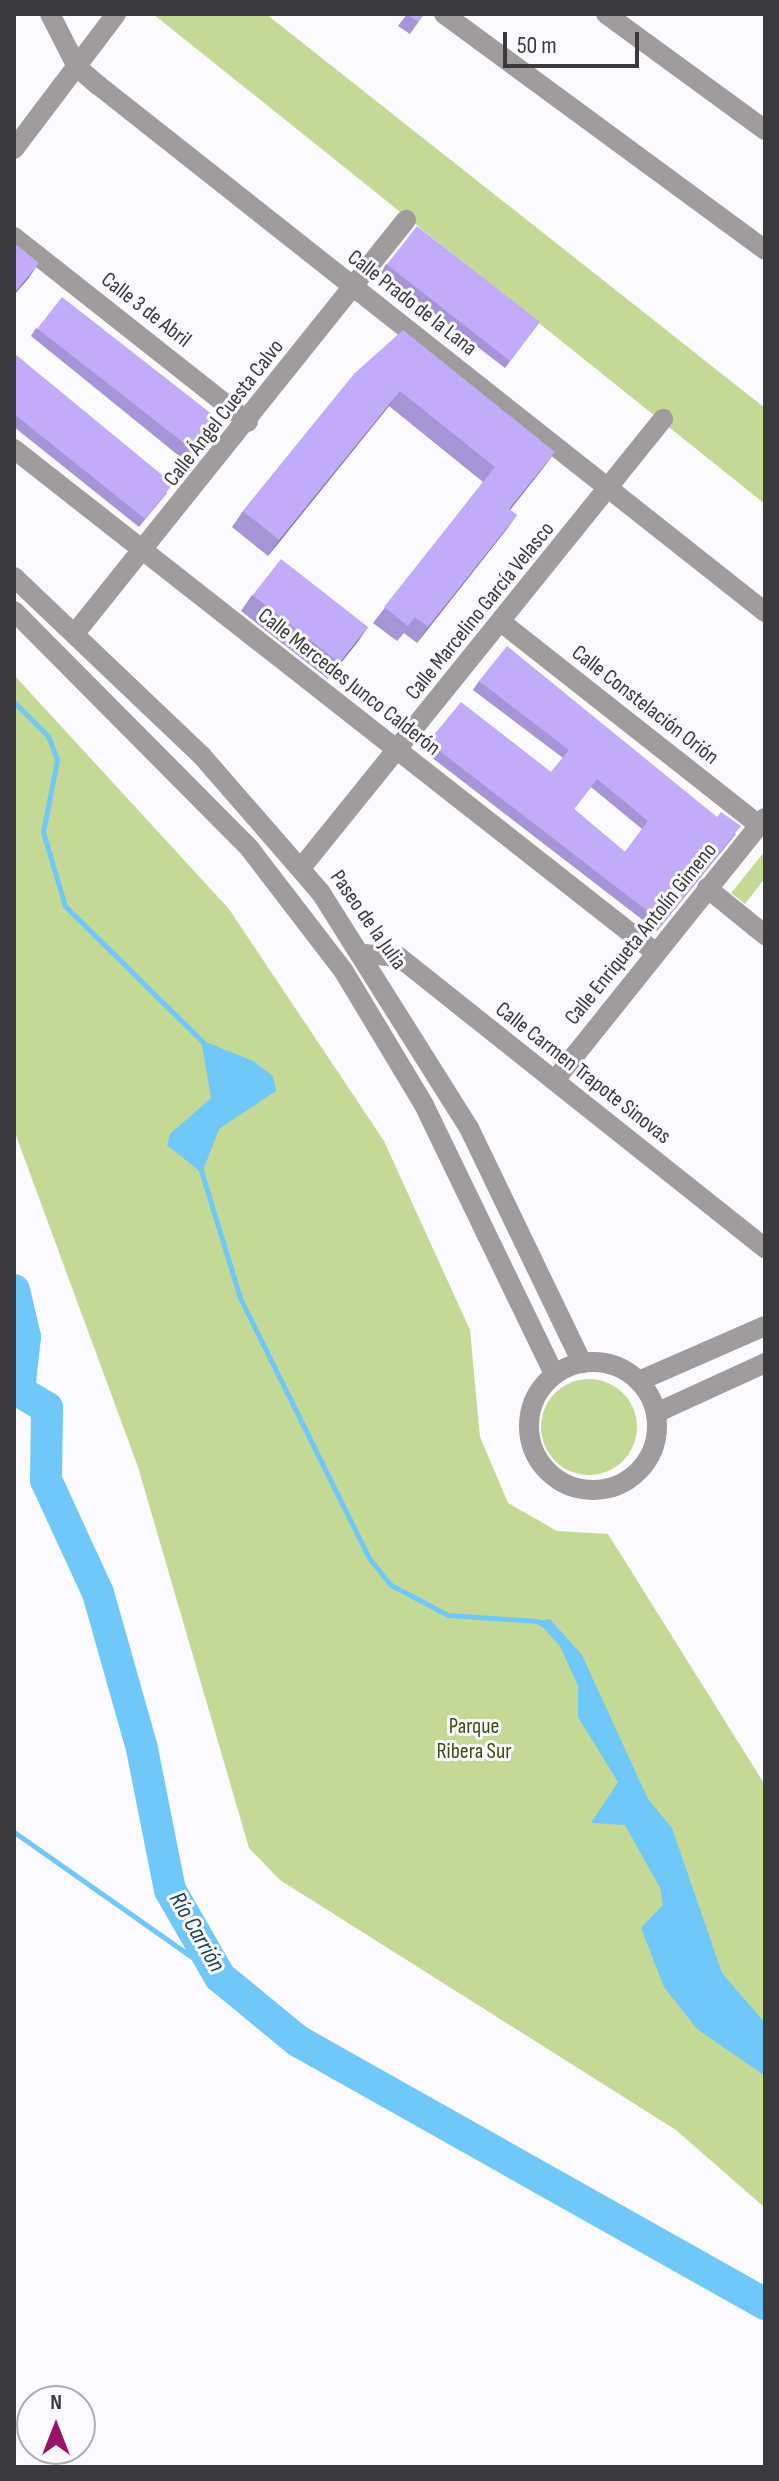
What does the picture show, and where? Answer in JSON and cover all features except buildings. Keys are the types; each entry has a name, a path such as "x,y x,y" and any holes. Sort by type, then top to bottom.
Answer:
{"street":[{"name":"Calle Prado de la Lana","path":"50,14 77,67 765,612"},
{"path":"14,149 116,14"},
{"path":"606,14 765,130"},
{"path":"446,16 765,250"},
{"name":"Calle Ángel Cuesta Calvo","path":"76,632 143,554 406,220"},
{"name":"Calle 3 de Abril","path":"14,237 248,422"},
{"name":"Calle Marcelino García Velasco","path":"301,868 663,419"},
{"name":"Calle Mercedes Junco Calderón","path":"14,449 143,554 398,749 656,953"},
{"name":"Paseo de la Julia","path":"14,577 76,632 301,868 364,954 469,1128 582,1363"},
{"path":"14,611 250,849 343,970 446,1147 554,1374"},
{"name":"Calle Constelación Orión","path":"501,622 762,822"},
{"name":"Calle Enriqueta Antolín Gimeno","path":"555,1080 762,822"},
{"path":"707,888 765,935"},
{"name":"Calle Carmen Trapote Sinovas","path":"364,954 399,957 765,1248"},
{"path":"639,1381 765,1326"},
{"path":"582,1363 613,1365 639,1381 656,1413 655,1443 636,1474 604,1490 563,1484 533,1451 528,1421 534,1399 554,1374 582,1363"},
{"path":"656,1413 765,1363"}],"green space":[{"path":"153,14 266,14 765,408 765,504"},
{"name":"Parque Ribera Sur","path":"14,675 229,909 384,1141 470,1330 480,1437 508,1503 557,1531 608,1534 765,1785 765,2208 676,2130 280,1880 249,1848 138,1467 14,1130"},
{"path":"765,851 765,878 745,904 731,893"},
{"path":"589,1379 607,1383 623,1393 633,1409 637,1427 633,1445 623,1461 607,1471 589,1475 571,1471 555,1461 545,1445 541,1427 545,1409 555,1393 571,1383"}],"water":[{"path":"201,1040 253,1061 273,1076 276,1091 219,1129 202,1173 167,1145 170,1134 211,1098"},
{"path":"550,1619 582,1655 648,1799 672,1828 722,1973 765,2023 765,2076 697,2029 664,1987 641,1928 663,1905 660,1888 625,1825 591,1823 618,1782 578,1717 578,1686 560,1646 537,1621"}],"waterway":[{"path":"14,702 48,736 57,760 43,832 65,906 203,1042"},
{"path":"200,1167 240,1298 369,1558 391,1585 448,1615 537,1621 556,1632"},
{"name":"Río Carrión","path":"14,1290 25,1337 19,1391 47,1408 46,1480 98,1593 142,1749 170,1890 220,1977 298,2041 765,2304"},
{"path":"14,1832 220,1977"}]}
